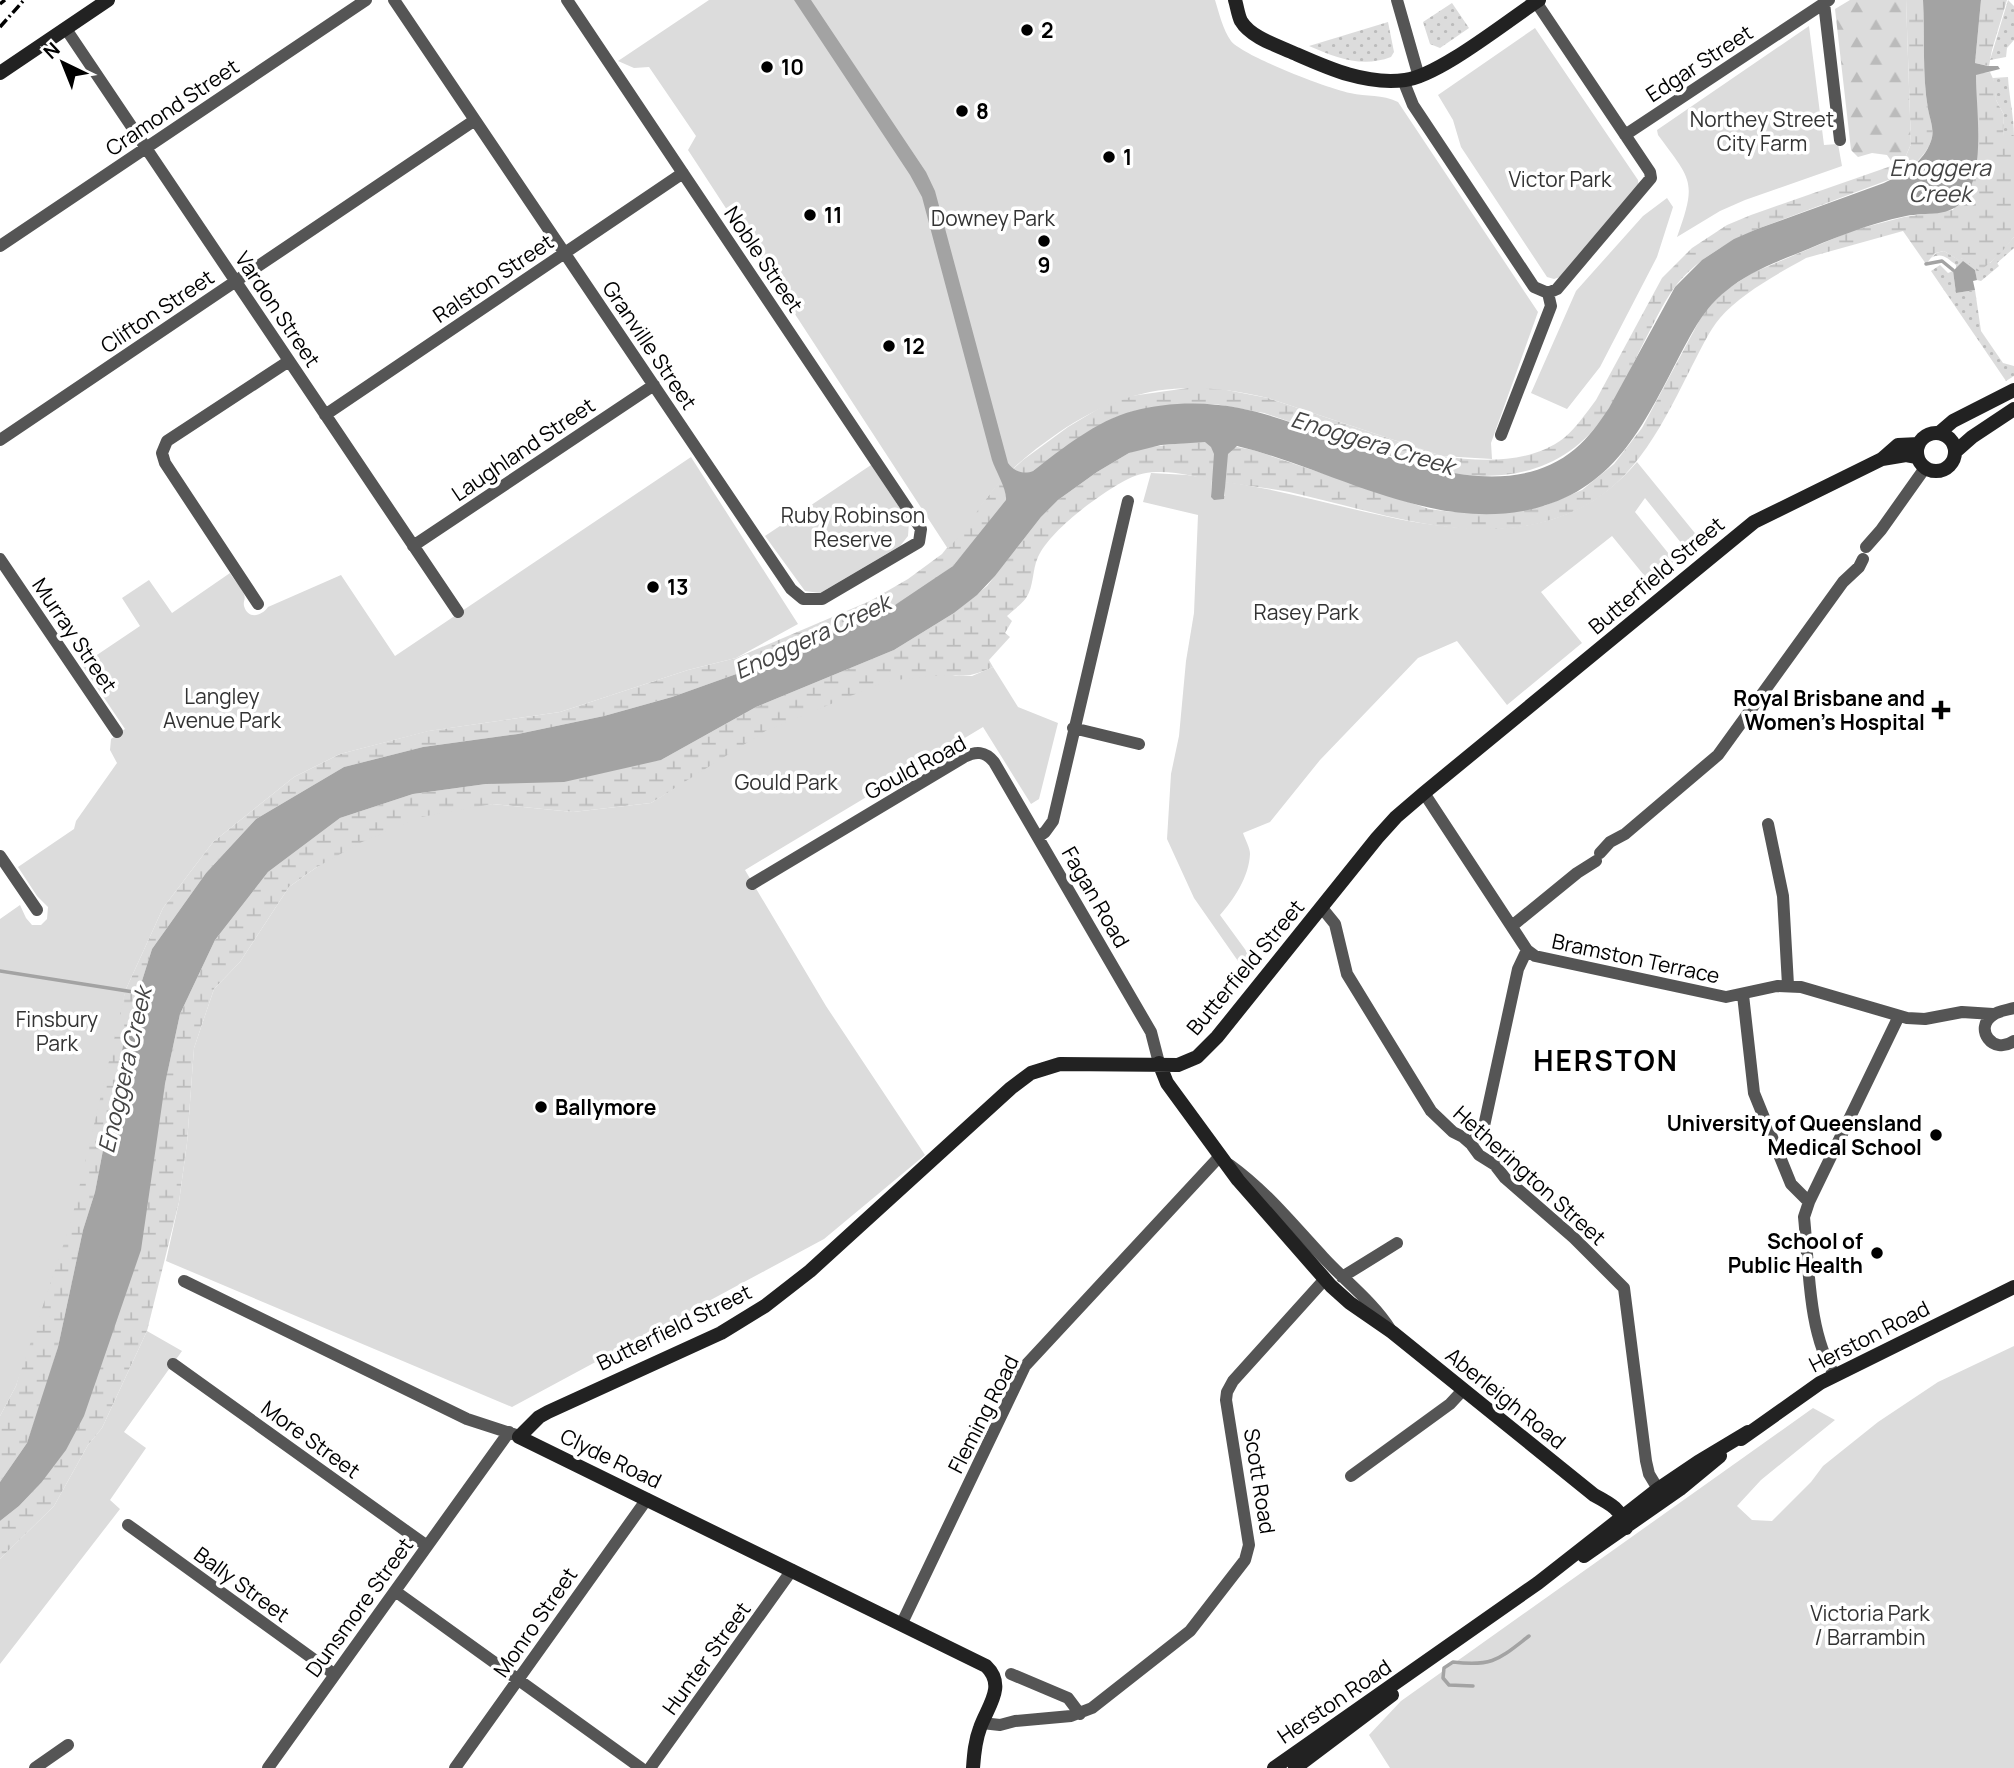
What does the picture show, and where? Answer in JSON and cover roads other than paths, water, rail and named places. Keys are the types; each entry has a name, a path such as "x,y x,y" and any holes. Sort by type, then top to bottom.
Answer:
{"street":[{"path":"0,73 108,0"},
{"name":"Cramond Street","path":"0,246 366,0"},
{"name":"Granville Street","path":"394,0 791,589 803,599 815,600 834,593 919,542"},
{"name":"Noble Street","path":"567,0 916,521 921,529 919,542"},
{"path":"1235,0 1242,22 1256,35 1338,73 1403,80 1419,77 1441,66 1537,1 1650,172 1651,178 1561,285 1553,292 1543,292 1534,287 1413,105 1403,80"},
{"path":"1397,0 1419,77"},
{"path":"1827,2 1840,140"},
{"name":"Edgar Street","path":"1625,135 1827,2"},
{"name":"Vardon Street","path":"66,29 458,612"},
{"name":"Clifton Street","path":"0,440 475,120"},
{"name":"Ralston Street","path":"325,415 683,173"},
{"path":"1501,435 1550,306 1548,293"},
{"path":"258,604 165,463 162,453 167,441 289,361"},
{"name":"Laughland Street","path":"413,546 653,385"},
{"path":"1512,926 1598,857 1608,844 1625,834 1713,761 1843,582 1858,568 1920,456 1927,435 1939,433 1953,421 2014,390"},
{"path":"1920,456 1934,471 1944,469 1952,462 1955,452 1972,437 2014,409"},
{"path":"1939,433 1950,440 1955,452"},
{"name":"Butterfield Street","path":"514,1435 548,1412 721,1333 765,1307 810,1271 1011,1088 1031,1073 1060,1064 1178,1065 1201,1054 1388,825 1424,793 1754,522 1882,459 1898,445 1920,456"},
{"path":"1038,837 1053,821 1128,500"},
{"name":"Murray Street","path":"0,559 117,732"},
{"path":"1073,728 1139,744"},
{"name":"Gould Road","path":"752,884 964,757 976,752 988,755"},
{"name":"Fagan Road","path":"988,755 1152,1032 1159,1063"},
{"name":"Bramston Terrace","path":"1424,793 1527,950 1540,958 1719,996 1743,995 1788,985 1899,1016 1925,1019 1962,1012 2006,1013"},
{"path":"1768,824 1783,897 1788,985"},
{"path":"0,856 37,910"},
{"name":"Hetherington Street","path":"1322,908 1335,923 1347,974 1430,1111 1453,1132 1463,1136 1479,1155 1495,1165 1505,1178 1574,1238 1624,1287 1646,1461 1649,1474 1658,1489"},
{"path":"1471,1144 1484,1126 1518,969 1527,950"},
{"path":"1743,995 1754,1093 1791,1184 1809,1202"},
{"path":"1962,1012 1985,1029"},
{"path":"2006,1013 1986,1024 1986,1035 1994,1044 2013,1043"},
{"path":"1835,1375 1824,1359 1818,1338 1804,1217 1899,1016"},
{"name":"Aberleigh Road","path":"1159,1063 1167,1083 1245,1189 1325,1279 1350,1303 1392,1332 1594,1495 1611,1504 1621,1522"},
{"name":"Aberleigh Road","path":"1222,1158 1255,1183 1342,1277 1377,1310 1392,1332"},
{"name":"Fleming Road","path":"902,1623 1025,1366 1222,1158"},
{"path":"1342,1277 1397,1243"},
{"name":"Scott Road","path":"982,1723 998,1726 1015,1721 1080,1714 1092,1708 1190,1631 1245,1560 1249,1545 1227,1392 1233,1381 1325,1279"},
{"name":"Clyde Road","path":"184,1281 458,1415 514,1435 986,1666 995,1681 992,1702"},
{"name":"Herston Road","path":"1284,1766 1621,1522 1697,1476 1748,1433 1806,1391 2014,1287"},
{"name":"More Street","path":"173,1364 427,1546"},
{"path":"1351,1476 1450,1404 1463,1390"},
{"name":"Dunsmore Street","path":"482,1469 492,1448 495,1427"},
{"name":"Herston Road","path":"1621,1522 1658,1489 1748,1433"},
{"name":"Dunsmore Street","path":"268,1768 482,1469 514,1435"},
{"name":"Monro Street","path":"455,1768 646,1499"},
{"name":"Bally Street","path":"128,1525 334,1674"},
{"name":"Hunter Street","path":"650,1768 792,1570"},
{"path":"395,1591 641,1768"},
{"path":"1011,1674 1068,1698 1080,1714"},
{"path":"992,1702 1003,1718 1015,1721"},
{"path":"973,1768 982,1723 992,1702"},
{"path":"35,1768 68,1745"}],"water":[{"name":"Enoggera Creek","path":"794,0 811,0 926,172 935,191 1008,463 1016,470 1026,473 1033,471 1106,421 1146,408 1186,404 1239,408 1277,418 1410,463 1455,473 1498,476 1539,469 1575,449 1594,430 1609,408 1675,287 1702,260 1734,239 1757,229 1884,183 1905,171 1923,155 1933,133 1925,82 1923,0 1981,0 1975,63 1998,66 2000,69 1976,75 1978,122 1975,172 1971,187 1959,205 1945,212 1906,216 1850,232 1750,274 1734,285 1711,305 1700,320 1652,408 1621,454 1580,490 1554,502 1523,511 1487,514 1450,512 1378,494 1237,446 1228,454 1224,499 1214,500 1211,497 1214,454 1205,442 1161,445 1129,453 1058,500 1041,517 995,576 954,613 894,650 756,707 661,760 564,782 486,784 413,794 340,818 268,872 215,940 180,1014 165,1084 141,1250 84,1416 66,1450 41,1483 0,1521 0,1482 27,1443 58,1347 83,1230 95,1192 125,1035 152,949 206,873 256,819 344,767 423,747 518,734 604,716 672,697 742,672 855,625 895,605 953,566 1006,500 992,460 922,197"},
{"path":"1963,261 1975,270 1975,290 1956,293 1953,271"}],"waterway":[{"path":"1926,264 1942,261 1953,270"},
{"name":"Enoggera Creek","path":"0,971 140,993"},
{"path":"1473,1686 1449,1685 1443,1678 1444,1668 1453,1662 1478,1663 1495,1660 1529,1636"}],"railway":[{"path":"0,4 5,0"},
{"path":"0,27 24,0"}],"place":[{"name":"2","path":"1027,30"},
{"name":"10","path":"767,67"},
{"name":"8","path":"962,111"},
{"name":"1","path":"1109,157"},
{"name":"11","path":"810,215"},
{"name":"9","path":"1044,241"},
{"name":"12","path":"889,346"},
{"name":"13","path":"653,587"},
{"name":"Royal Brisbane and Women’s Hospital","path":"1941,710"},
{"name":"Ballymore","path":"541,1107"},
{"name":"University of Queensland Medical School","path":"1936,1135"},
{"name":"School of Public Health","path":"1877,1253"}],"district":[{"name":"HERSTON","path":"1606,1060"}],"park label":[{"name":"Northey Street City Farm","path":"1762,131"},
{"name":"Victor Park","path":"1560,179"},
{"name":"Downey Park","path":"993,218"},
{"name":"Ruby Robinson Reserve","path":"853,527"},
{"name":"Rasey Park","path":"1306,612"},
{"name":"Langley Avenue Park","path":"222,708"},
{"name":"Gould Park","path":"786,782"},
{"name":"Finsbury Park","path":"57,1031"},
{"name":"Victoria Park / Barrambin","path":"1870,1625"}]}
